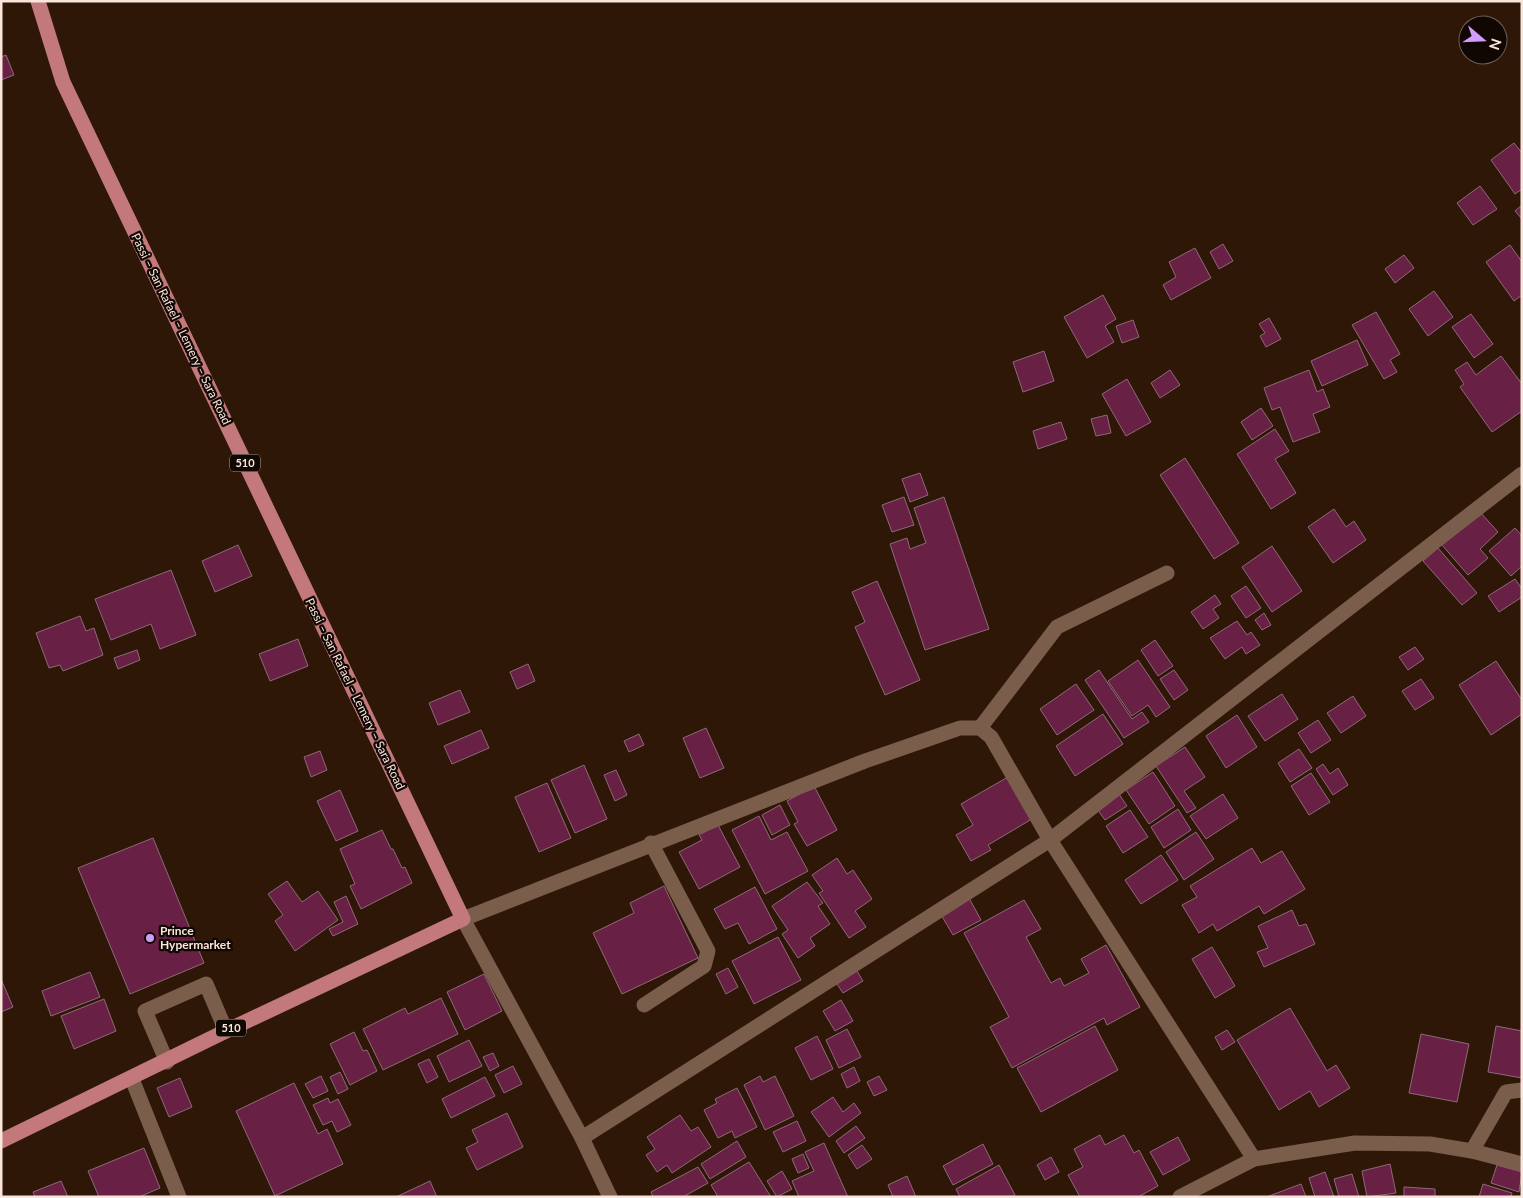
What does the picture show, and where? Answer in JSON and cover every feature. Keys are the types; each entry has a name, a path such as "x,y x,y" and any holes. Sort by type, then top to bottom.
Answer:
{"main road":[{"name":"Passi – San Rafael – Lemery – Sara Road","path":"38,1 62,82 463,920"},
{"name":"510","path":"1,1142 167,1062 226,1031 463,920"}],"street":[{"path":"582,1138 1050,840 1522,474"},
{"path":"980,728 1057,627 1167,573"},
{"path":"610,1197 582,1138 463,920 651,843 865,761 960,728 980,728 991,737 1050,840 1254,1159"},
{"path":"644,1005 704,966 708,951 651,843"},
{"path":"167,1062 145,1011 206,984 226,1031"},
{"path":"132,1079 179,1197"},
{"path":"1472,1151 1506,1092 1522,1090"},
{"path":"1180,1197 1254,1159 1355,1143 1430,1144 1472,1151 1522,1164"}],"building":[{"path":"6,55 14,75 1,80 1,57"},
{"path":"1514,143 1522,153 1522,189 1515,194 1491,160"},
{"path":"1480,186 1497,209 1473,225 1457,203"},
{"path":"1522,205 1522,219 1515,211"},
{"path":"1223,244 1233,261 1219,269 1210,252"},
{"path":"1510,245 1522,262 1522,295 1514,301 1486,262"},
{"path":"1195,248 1211,278 1171,300 1163,285 1176,277 1169,262"},
{"path":"1404,255 1414,268 1395,283 1385,269"},
{"path":"1434,291 1453,317 1428,336 1409,309"},
{"path":"1103,295 1116,319 1105,326 1114,342 1087,358 1064,317"},
{"path":"1376,312 1400,354 1390,360 1397,372 1384,379 1352,325"},
{"path":"1471,314 1493,344 1474,358 1452,327"},
{"path":"1269,318 1281,339 1266,347 1260,336 1265,333 1259,324"},
{"path":"1133,320 1139,337 1122,343 1116,326"},
{"path":"1357,340 1368,365 1322,386 1311,361"},
{"path":"1044,351 1054,381 1023,392 1013,362"},
{"path":"1501,356 1522,384 1522,411 1492,432 1460,387 1464,384 1455,370 1467,362 1476,375"},
{"path":"1170,370 1180,385 1160,398 1151,383"},
{"path":"1309,370 1317,392 1323,389 1330,407 1313,414 1320,432 1293,442 1280,407 1272,410 1264,388"},
{"path":"1127,379 1151,422 1126,436 1102,394"},
{"path":"1261,408 1273,426 1252,440 1241,422"},
{"path":"1107,415 1111,433 1096,436 1091,419"},
{"path":"1061,422 1067,439 1038,449 1033,431"},
{"path":"1275,429 1289,451 1275,459 1296,493 1271,509 1237,454"},
{"path":"1185,458 1239,543 1214,559 1160,475"},
{"path":"920,473 928,495 910,502 902,479"},
{"path":"904,497 914,525 892,532 882,505"},
{"path":"944,497 989,629 925,650 890,544 907,538 910,549 926,543 914,508"},
{"path":"1334,509 1346,527 1354,521 1366,540 1333,563 1308,527"},
{"path":"1480,512 1498,532 1480,549 1488,558 1468,575 1442,545"},
{"path":"1515,528 1522,536 1522,566 1511,576 1489,551"},
{"path":"238,545 252,576 215,592 202,561"},
{"path":"1272,546 1302,591 1272,612 1242,567"},
{"path":"1438,548 1477,593 1462,605 1423,561"},
{"path":"171,570 196,635 160,649 151,624 111,640 95,599"},
{"path":"1515,579 1522,589 1522,597 1499,612 1488,596"},
{"path":"877,581 920,680 885,695 855,627 865,622 852,592"},
{"path":"1246,586 1261,608 1246,618 1231,596"},
{"path":"1215,595 1221,604 1213,609 1219,618 1203,629 1191,612"},
{"path":"1264,613 1271,625 1262,630 1255,620"},
{"path":"80,616 86,631 94,628 103,655 63,671 60,665 49,668 36,633"},
{"path":"1237,621 1247,635 1251,632 1260,645 1246,654 1242,647 1225,659 1210,638"},
{"path":"298,639 308,666 270,681 259,654"},
{"path":"1155,640 1173,666 1158,676 1141,650"},
{"path":"1415,647 1424,659 1408,670 1399,657"},
{"path":"137,650 140,660 118,669 114,658"},
{"path":"1138,660 1170,707 1156,717 1148,705 1132,716 1108,681"},
{"path":"1496,661 1522,700 1522,714 1491,735 1459,685"},
{"path":"528,664 535,681 517,689 510,672"},
{"path":"1099,670 1132,719 1142,712 1149,722 1124,738 1085,680"},
{"path":"1174,670 1188,690 1174,700 1160,679"},
{"path":"1421,679 1434,698 1415,710 1402,691"},
{"path":"1076,684 1094,710 1057,735 1040,709"},
{"path":"460,690 470,712 438,725 429,703"},
{"path":"1282,694 1298,719 1265,741 1248,716"},
{"path":"1353,696 1366,716 1341,733 1327,713"},
{"path":"1103,714 1123,744 1075,776 1056,746"},
{"path":"1237,715 1257,747 1226,768 1206,736"},
{"path":"1318,720 1331,740 1311,753 1298,733"},
{"path":"706,728 724,768 700,778 683,738"},
{"path":"481,730 489,748 452,764 444,746"},
{"path":"639,734 644,745 629,752 624,741"},
{"path":"1185,747 1205,777 1184,791 1196,808 1187,813 1156,766"},
{"path":"1299,749 1312,768 1290,782 1278,763"},
{"path":"320,751 327,770 311,777 304,757"},
{"path":"1323,764 1330,774 1338,768 1348,785 1333,795 1316,769"},
{"path":"584,765 607,819 575,833 551,780"},
{"path":"616,770 627,795 615,801 604,775"},
{"path":"1153,772 1175,806 1149,824 1126,790"},
{"path":"1311,773 1330,802 1309,815 1291,786"},
{"path":"1008,777 1032,819 988,845 991,850 971,861 956,835 973,825 961,804"},
{"path":"547,783 571,838 539,852 515,797"},
{"path":"814,786 837,830 807,846 794,824 798,822 787,801"},
{"path":"340,790 358,831 336,841 317,801"},
{"path":"1119,794 1127,806 1105,820 1097,809"},
{"path":"1223,794 1238,818 1206,839 1190,816"},
{"path":"780,805 790,825 772,835 762,815"},
{"path":"1178,809 1191,830 1164,848 1151,827"},
{"path":"1130,810 1148,837 1123,853 1106,826"},
{"path":"759,816 771,840 787,832 808,871 765,894 732,830"},
{"path":"718,825 740,867 699,889 679,852 702,840 699,835"},
{"path":"382,830 402,868 405,867 412,883 361,909 350,886 355,884 340,849"},
{"path":"1196,832 1214,859 1184,880 1166,852"},
{"path":"153,838 204,963 130,994 78,868"},
{"path":"1252,848 1261,863 1282,851 1305,889 1264,914 1259,906 1217,931 1213,924 1199,933 1182,905 1197,897 1190,886"},
{"path":"1161,855 1178,880 1141,904 1125,880"},
{"path":"837,858 847,874 853,870 872,899 855,911 866,927 849,938 819,893 823,891 812,875"},
{"path":"287,881 302,902 318,891 338,920 295,951 275,921 283,915 268,894"},
{"path":"807,882 823,903 818,906 830,924 810,938 815,946 798,958 782,934 788,930 772,906"},
{"path":"664,886 698,958 622,994 593,933 634,913 630,903"},
{"path":"755,887 777,929 749,944 738,923 725,929 714,909"},
{"path":"346,896 358,924 333,936 329,929 343,922 334,902"},
{"path":"969,898 981,920 953,935 940,913"},
{"path":"1024,900 1041,929 1026,937 1051,983 1060,978 1064,986 1089,973 1081,959 1106,945 1140,1007 1107,1025 1104,1018 1012,1068 990,1027 1009,1017 964,933"},
{"path":"1292,910 1299,926 1306,924 1315,944 1264,967 1257,952 1268,948 1258,926"},
{"path":"778,937 801,980 754,1004 732,961"},
{"path":"1212,947 1235,986 1215,998 1192,959"},
{"path":"728,968 738,987 726,994 716,974"},
{"path":"857,971 863,981 843,993 837,984"},
{"path":"90,972 100,997 51,1016 42,991"},
{"path":"484,974 502,1011 465,1030 447,992"},
{"path":"1,979 13,1007 1,1012"},
{"path":"441,998 458,1034 383,1070 363,1029 405,1008 408,1014"},
{"path":"104,999 116,1031 74,1049 61,1016"},
{"path":"841,1000 853,1021 835,1031 823,1011"},
{"path":"1290,1008 1327,1071 1336,1065 1350,1088 1319,1107 1310,1091 1279,1110 1237,1040"},
{"path":"1095,1026 1118,1070 1041,1112 1017,1068"},
{"path":"1496,1026 1522,1031 1522,1078 1488,1072"},
{"path":"847,1029 861,1057 839,1068 826,1040"},
{"path":"1227,1030 1235,1042 1222,1050 1215,1037"},
{"path":"354,1032 363,1051 367,1050 377,1071 350,1085 330,1044"},
{"path":"1421,1034 1469,1044 1457,1102 1409,1093"},
{"path":"817,1036 833,1069 811,1080 795,1048"},
{"path":"469,1040 482,1066 449,1082 437,1056"},
{"path":"493,1053 499,1066 490,1071 483,1057"},
{"path":"429,1059 438,1077 427,1083 418,1064"},
{"path":"513,1066 522,1084 504,1093 495,1075"},
{"path":"854,1067 860,1081 847,1088 841,1074"},
{"path":"340,1072 348,1089 338,1094 330,1077"},
{"path":"321,1076 328,1091 313,1098 305,1084"},
{"path":"760,1076 763,1082 775,1076 794,1116 765,1130 744,1085"},
{"path":"879,1076 887,1090 874,1096 867,1082"},
{"path":"485,1077 495,1096 451,1118 442,1099"},
{"path":"180,1078 192,1107 169,1117 157,1088"},
{"path":"294,1083 318,1134 327,1129 343,1164 275,1196 236,1111"},
{"path":"737,1088 757,1127 735,1138 732,1131 718,1138 704,1110 717,1103 715,1099"},
{"path":"833,1097 843,1112 854,1103 861,1113 829,1137 811,1112"},
{"path":"328,1098 330,1103 338,1099 351,1125 337,1132 332,1121 323,1125 313,1105"},
{"path":"507,1113 523,1147 477,1170 466,1148 478,1142 472,1130"},
{"path":"680,1115 691,1131 698,1127 711,1147 672,1173 667,1165 657,1172 646,1155 655,1149 647,1137"},
{"path":"797,1121 806,1141 783,1152 773,1132"},
{"path":"856,1126 865,1138 844,1153 836,1141"},
{"path":"1100,1135 1105,1145 1124,1135 1134,1153 1139,1150 1158,1186 1138,1197 1080,1197 1068,1175 1083,1167 1074,1149"},
{"path":"1178,1137 1190,1160 1163,1175 1150,1152"},
{"path":"737,1141 746,1157 710,1179 701,1164"},
{"path":"824,1143 848,1197 799,1197 792,1181 814,1171 805,1152"},
{"path":"983,1144 993,1164 953,1185 943,1166"},
{"path":"862,1145 872,1159 857,1169 848,1155"},
{"path":"144,1148 160,1188 139,1197 99,1197 88,1171"},
{"path":"803,1154 809,1168 798,1173 792,1159"},
{"path":"1051,1157 1059,1172 1045,1180 1037,1165"},
{"path":"749,1162 771,1197 718,1197 711,1185"},
{"path":"1390,1164 1396,1193 1367,1197 1362,1171"},
{"path":"999,1165 1015,1195 1011,1197 960,1197 956,1189"},
{"path":"1497,1165 1522,1172 1519,1192 1491,1183"},
{"path":"698,1167 708,1183 683,1197 653,1197 651,1192"},
{"path":"782,1171 792,1189 777,1197 767,1181"},
{"path":"1325,1172 1334,1197 1315,1197 1309,1178"},
{"path":"1352,1174 1359,1197 1339,1197 1334,1179"},
{"path":"907,1176 916,1197 893,1197 888,1185"},
{"path":"61,1181 68,1197 35,1197 33,1192"},
{"path":"430,1181 437,1197 396,1197"},
{"path":"1301,1184 1306,1197 1269,1197 1269,1196"},
{"path":"1483,1184 1512,1193 1511,1197 1479,1197"},
{"path":"1404,1187 1435,1189 1435,1197 1404,1197"}],"place":[{"name":"Prince Hypermarket","path":"150,938"}]}
